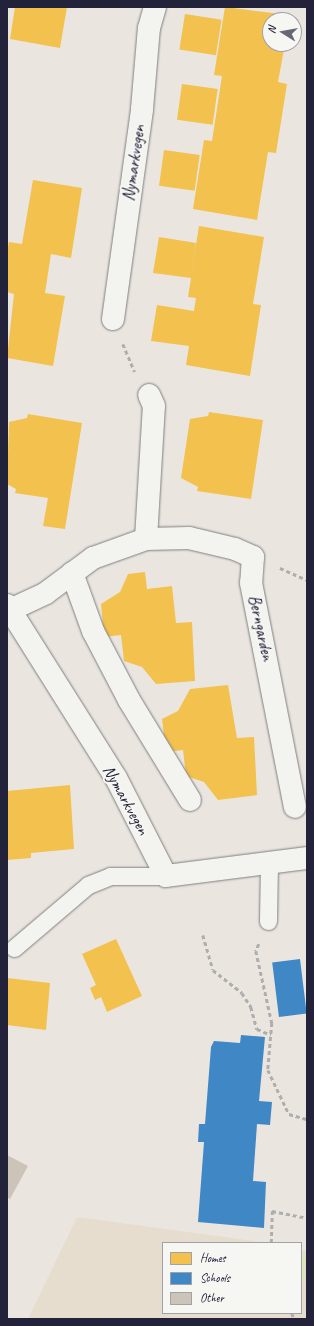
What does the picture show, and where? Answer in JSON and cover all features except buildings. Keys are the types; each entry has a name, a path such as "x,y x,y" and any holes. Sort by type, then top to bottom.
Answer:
{"street":[{"name":"Nymarkvegen","path":"113,319 142,109 148,28 155,7"},
{"path":"146,539 154,406 149,395"},
{"name":"Berngarden","path":"8,607 46,593 93,558 146,539 189,538 234,549 253,558 251,583 295,808"},
{"path":"72,573 93,631 129,700 190,800"},
{"name":"Nymarkvegen","path":"8,607 116,778 166,876"},
{"path":"166,876 307,858"}],"lane":[{"path":"268,922 269,862"},
{"path":"14,948 88,885 110,876 166,876"}],"path":[{"path":"113,319 130,364 149,395"},
{"path":"268,922 256,951 272,1023 268,1070 289,1114 307,1119"},
{"path":"203,935 213,970 242,993 251,1007 257,1029 271,1035"},
{"path":"271,1242 272,1211 307,1218"}],"shaded area":[{"path":"77,1217 261,1242 162,1242 162,1314 302,1314 302,1250 307,1251 307,1319 28,1319"}],"green space":[{"path":"302,1254 307,1255 302,1286"}]}
